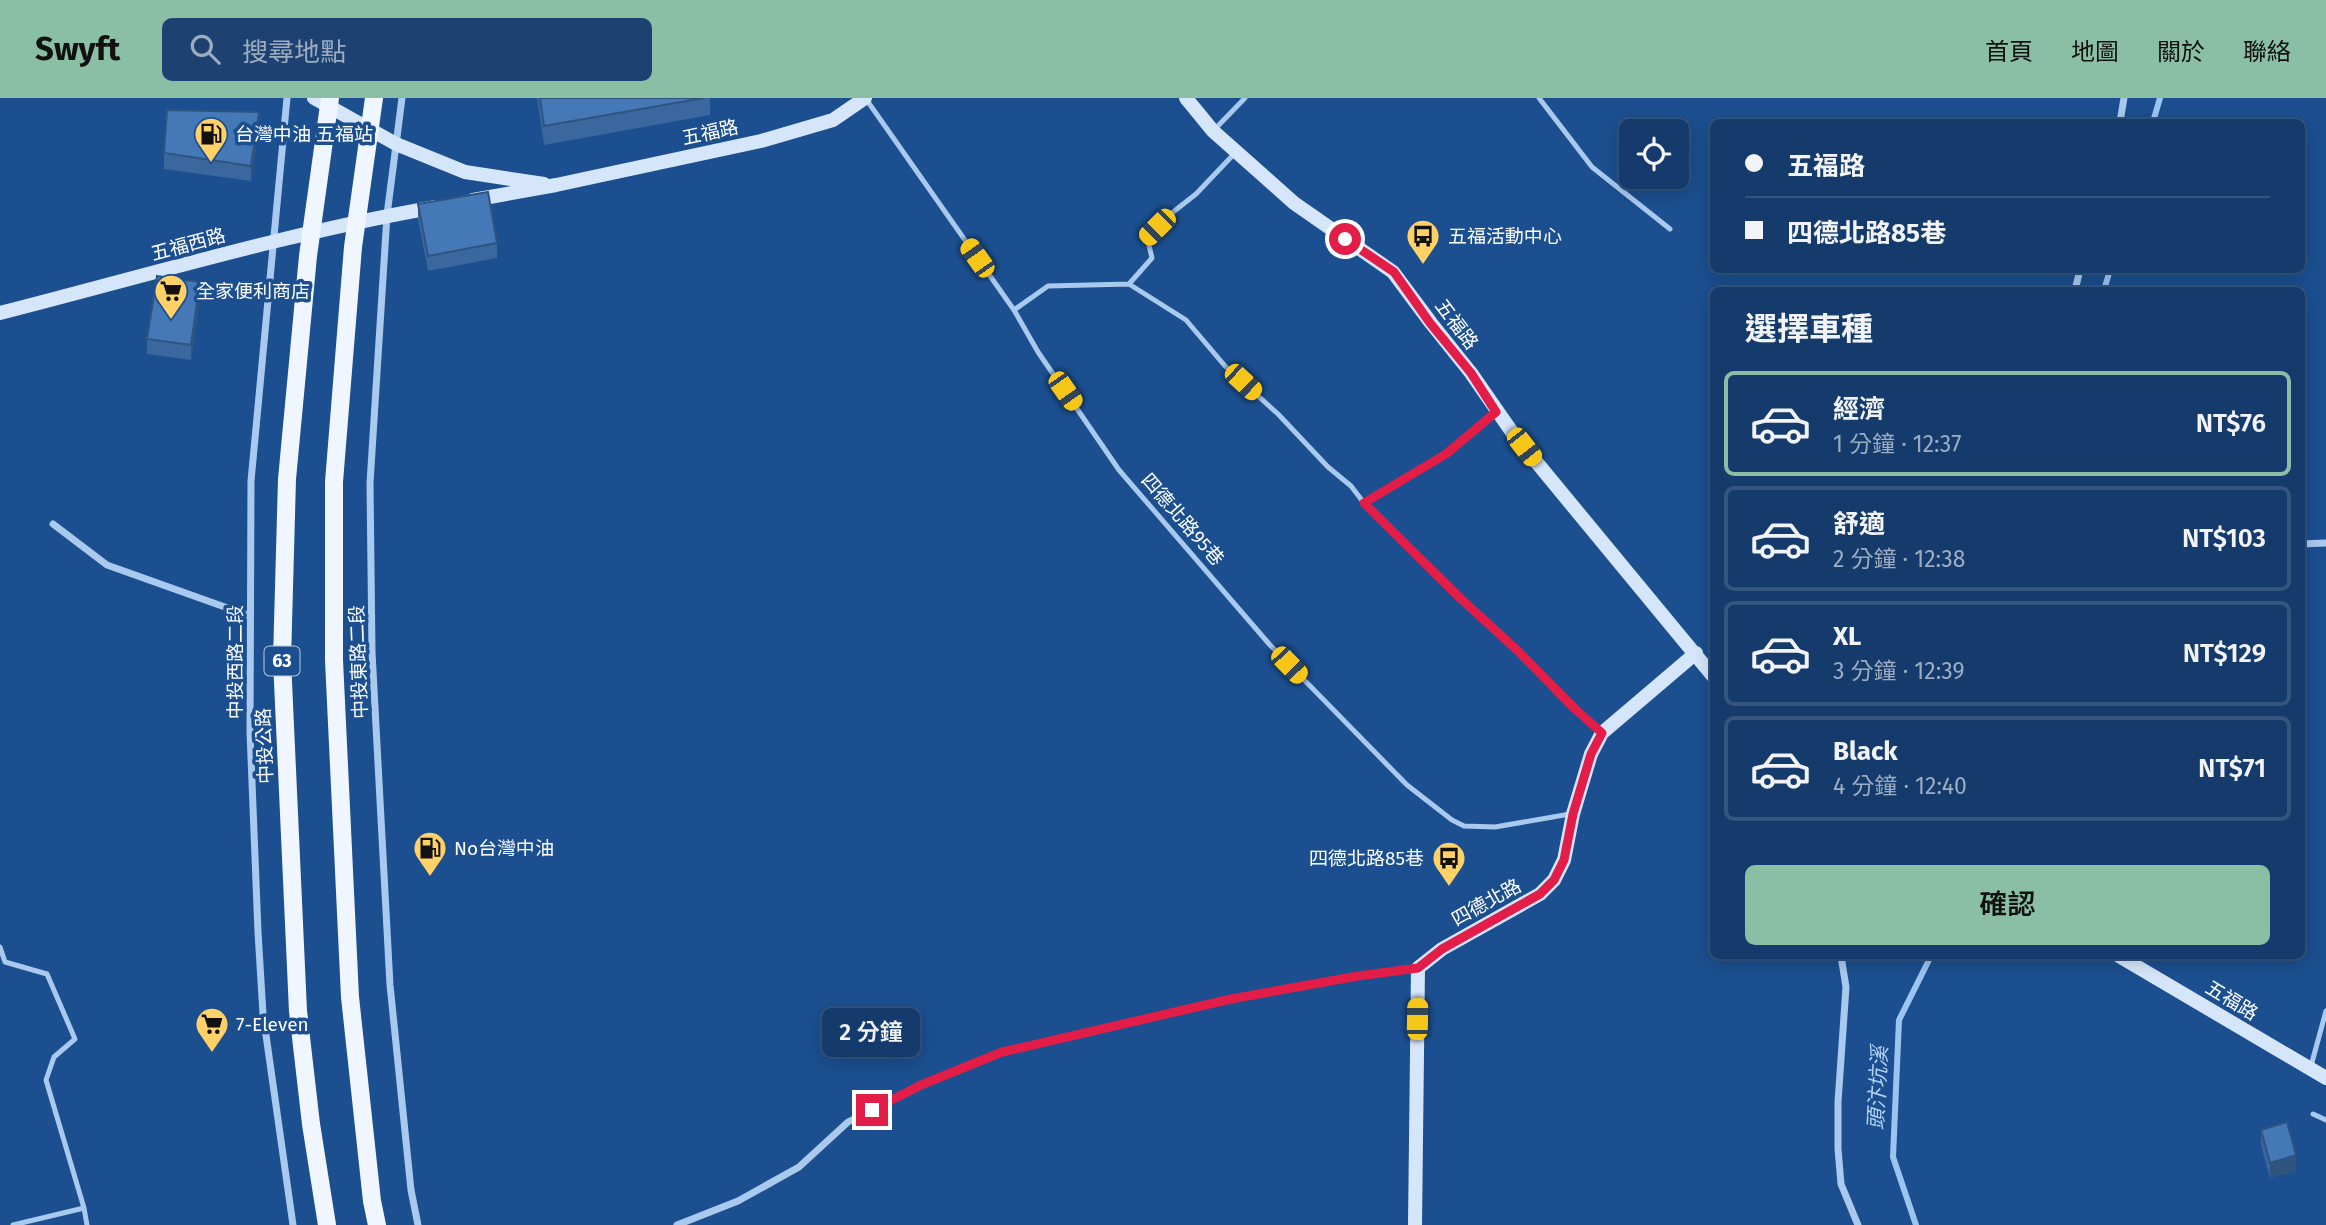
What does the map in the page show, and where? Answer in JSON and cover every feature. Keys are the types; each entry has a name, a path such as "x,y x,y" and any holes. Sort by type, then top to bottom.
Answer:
{"main road":[{"name":"中投公路","path":"327,1225 311,1124 298,1011 282,660 287,479 308,256 330,98"},
{"path":"374,98 353,247 334,482 334,660 350,997 372,1201 377,1225"}],"street":[{"name":"中投西路二段","path":"287,98 251,481 250,616 253,835 262,1000 293,1225"},
{"name":"五福路","path":"314,98 396,144 465,172 556,185"},
{"name":"中投東路二段","path":"402,98 387,215 370,483 372,652 390,985 411,1190 418,1225"},
{"name":"五福路","path":"387,215 556,185 761,141 833,120 865,98"},
{"name":"五福路","path":"1186,98 1213,131 1294,203 1394,272 1430,323 1471,373 1496,412 1710,672"},
{"path":"2120,119 2124,98"},
{"name":"五福西路","path":"0,313 387,215"},
{"path":"53,524 107,565 250,616"},
{"path":"2305,544 2326,543"},
{"name":"四德北路","path":"1418,968 1442,949 1540,894 1554,880 1564,860 1573,814 1591,754 1602,733 1696,653"},
{"path":"1841,959 1846,987 1838,1102 1838,1149 1841,1185 1858,1225"},
{"name":"五福路","path":"2124,959 2326,1078"},
{"path":"677,1225 738,1201 799,1167 848,1122 921,1085 1002,1052 1231,999 1418,968 1415,1225"}],"lane":[{"name":"四德北路95巷","path":"865,98 1014,310 1038,352 1119,470 1270,645 1407,785 1452,820 1464,826 1495,827 1573,814"},
{"path":"1213,131 1245,98"},
{"path":"1539,98 1592,167 1670,229"},
{"path":"1129,285 1152,258 1147,237 1196,194 1236,152"},
{"path":"1014,310 1048,286 1129,285 1186,320 1225,366 1278,414 1460,598 1602,733"},
{"path":"1364,503 1446,454 1496,412"},
{"path":"0,947 5,962 47,974 75,1039 54,1057 46,1080 87,1225"},
{"path":"2310,1069 2326,1011"},
{"path":"2313,1114 2326,1121"},
{"path":"13,1225 84,1208"}],"building":[{"path":"540,98 704,98 544,126"},
{"path":"167,110 259,112 251,166 164,153"},
{"path":"488,192 497,243 428,256 418,204"},
{"path":"157,276 200,282 191,345 147,339"},
{"path":"2287,1122 2296,1155 2270,1163 2261,1130"}],"waterway":[{"name":"頭汴坑溪","path":"2154,119 2160,98"},
{"name":"頭汴坑溪","path":"2105,287 2109,273"},
{"name":"頭汴坑溪","path":"1916,1225 1893,1157 1899,1020 1930,959"}],"place":[{"name":"台灣中油 五福站","path":"211,164"},
{"name":"五福活動中心","path":"1423,266"},
{"name":"全家便利商店","path":"171,321"},
{"name":"No台灣中油","path":"430,878"},
{"name":"四德北路85巷","path":"1449,888"},
{"name":"7-Eleven","path":"212,1054"}],"route":[{"path":"872,1110 921,1085 1002,1052 1231,999 1418,968 1442,949 1540,894 1554,880 1564,860 1573,814 1591,754 1602,733 1364,503 1446,454 1496,412 1471,373 1430,323 1394,272 1345,239"}]}
